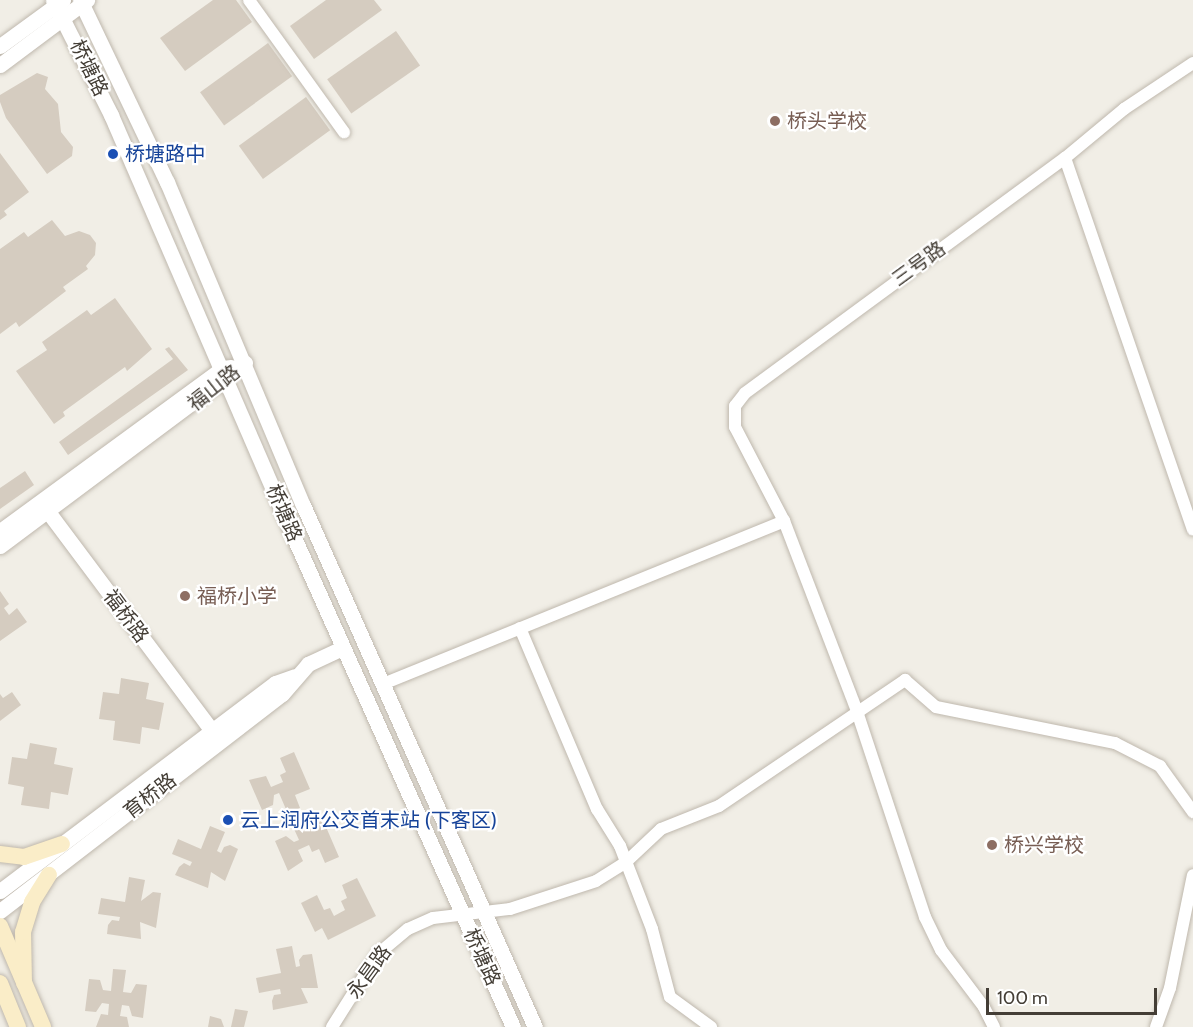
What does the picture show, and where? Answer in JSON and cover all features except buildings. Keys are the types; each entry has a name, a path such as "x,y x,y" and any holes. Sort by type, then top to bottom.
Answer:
{"main road":[{"path":"0,854 24,857 62,844"},
{"path":"24,983 23,932 32,902 49,875"},
{"path":"0,926 43,1027"},
{"path":"0,983 18,1027"}],"street":[{"path":"249,0 344,132"},
{"path":"0,46 59,6 83,1"},
{"name":"桥塘路","path":"83,1 167,182 383,684 536,1027"},
{"path":"0,65 59,6"},
{"name":"桥塘路","path":"59,6 111,115 343,648 513,1027"},
{"name":"三号路","path":"784,521 735,427 735,406 776,370 1107,127 1124,109 1153,92 1193,63"},
{"path":"1065,158 1193,530"},
{"name":"福山路","path":"0,546 44,506 225,374 245,363"},
{"name":"福山路","path":"0,531 44,506"},
{"name":"福桥路","path":"44,506 212,731"},
{"path":"383,684 784,521 857,711 925,917 941,950 984,1007 994,1027"},
{"path":"520,628 597,809 621,846 652,929 670,997 711,1027"},
{"name":"育桥路","path":"0,891 275,683 295,676 343,648"},
{"name":"育桥路","path":"0,911 282,694 295,676"},
{"name":"永昌路","path":"332,1027 368,969 391,941 433,918 485,914 596,881 626,862 661,829 719,806 905,680 936,707 1115,743 1160,766 1193,812"},
{"path":"1156,1027 1170,988 1193,875"}],"place":[{"name":"桥头学校","path":"775,121"},
{"name":"桥塘路中","path":"113,154"},
{"name":"福桥小学","path":"185,596"},
{"name":"云上润府公交首末站 (下客区)","path":"228,820"},
{"name":"桥兴学校","path":"992,845"}]}
